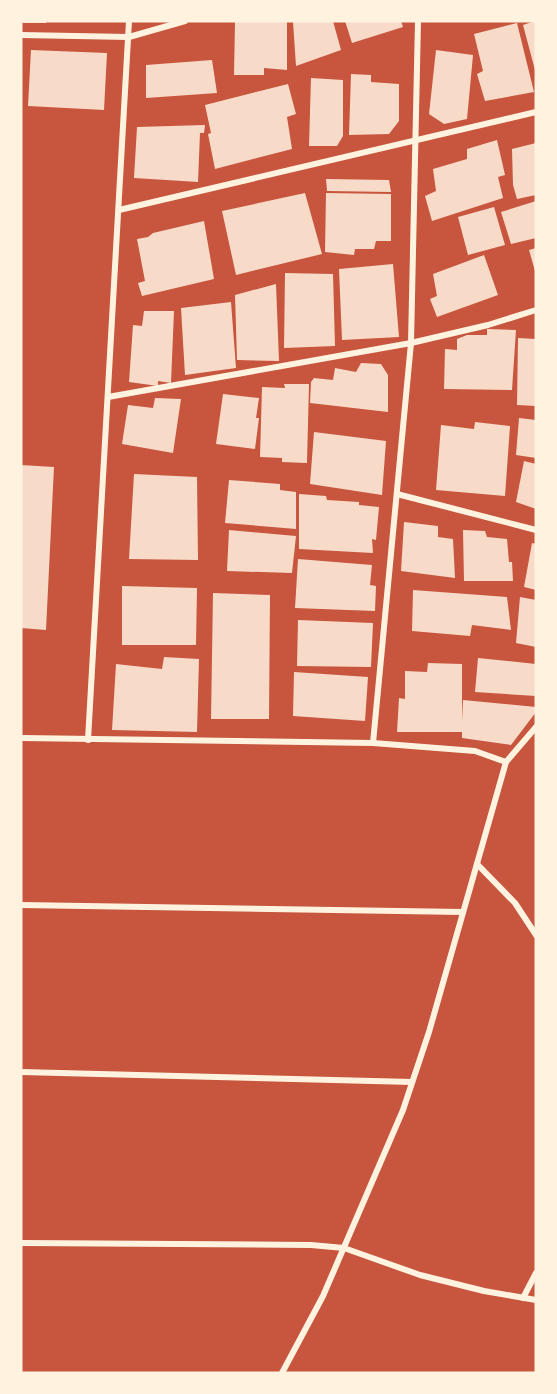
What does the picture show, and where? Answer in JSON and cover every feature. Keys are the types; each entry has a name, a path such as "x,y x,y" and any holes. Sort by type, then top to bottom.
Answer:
{"street":[{"path":"88,740 129,21"},
{"path":"21,35 129,37 185,21"},
{"path":"373,743 411,343 418,21"},
{"path":"119,210 536,112"},
{"path":"108,398 411,343 488,325 536,310"},
{"path":"397,495 536,530"},
{"path":"282,1373 323,1296 403,1110 429,1032 506,762 536,728"},
{"path":"21,738 373,743 475,752 506,762"},
{"path":"477,864 515,903 536,935"},
{"path":"21,905 464,912"},
{"path":"21,1072 412,1082"},
{"path":"21,1243 311,1245 344,1248 420,1275 484,1291 536,1300"},
{"path":"524,1298 536,1273"}],"building":[{"path":"21,21 46,21 46,23 21,23"},
{"path":"235,21 287,21 287,70 264,68 264,75 234,75"},
{"path":"333,21 341,50 296,66 293,22"},
{"path":"345,21 401,21 403,27 352,43"},
{"path":"536,21 535,70 523,25"},
{"path":"517,23 534,92 485,101 477,74 483,71 474,34"},
{"path":"31,50 107,53 104,110 28,106"},
{"path":"436,50 473,55 467,119 444,124 429,114"},
{"path":"212,60 217,93 146,98 146,65"},
{"path":"351,74 371,75 371,82 399,84 399,121 389,134 349,135"},
{"path":"311,78 343,80 343,136 337,146 309,146"},
{"path":"288,84 296,114 287,117 292,149 215,169 205,105"},
{"path":"205,125 204,133 200,133 198,182 134,178 137,127"},
{"path":"497,140 505,175 498,177 503,198 432,221 425,196 436,191 433,169 467,159 467,149"},
{"path":"536,143 536,195 517,199 513,185 512,149"},
{"path":"326,179 389,180 391,192 327,191"},
{"path":"305,193 322,254 236,275 222,211"},
{"path":"326,193 391,194 391,241 376,241 374,249 355,249 354,255 325,252"},
{"path":"536,201 536,238 511,244 501,212"},
{"path":"494,207 505,245 468,255 458,217"},
{"path":"204,221 214,279 142,296 138,283 145,281 137,239"},
{"path":"536,248 536,271 535,271 529,250"},
{"path":"484,255 498,295 437,317 430,299 437,296 433,274"},
{"path":"393,264 399,337 342,340 339,269"},
{"path":"285,273 333,274 335,346 284,348"},
{"path":"276,284 279,361 237,360 235,295"},
{"path":"231,302 236,368 185,375 181,308"},
{"path":"144,311 174,311 171,383 158,381 158,386 129,382 133,325 142,326"},
{"path":"487,329 516,330 512,390 444,389 445,349 457,350 457,339 467,335 487,335"},
{"path":"518,338 536,339 536,406 517,405"},
{"path":"361,363 381,364 388,375 388,412 310,403 311,382 314,378 333,380 335,368 356,372"},
{"path":"284,384 309,384 307,463 282,462 282,458 260,457 262,387 285,388"},
{"path":"223,394 259,398 255,449 216,444"},
{"path":"155,398 181,399 173,453 122,444 128,405 153,408"},
{"path":"519,418 536,420 536,458 516,455"},
{"path":"475,422 510,426 505,496 436,490 441,425 474,429"},
{"path":"314,432 386,441 382,495 310,484"},
{"path":"524,461 536,464 536,509 516,502"},
{"path":"21,465 54,467 46,630 21,628"},
{"path":"134,474 197,477 198,560 129,559"},
{"path":"229,480 280,484 280,490 296,492 296,529 225,523"},
{"path":"299,494 326,496 327,500 359,502 359,505 379,507 376,540 372,539 373,553 299,549"},
{"path":"404,522 438,526 438,537 453,539 455,578 401,571"},
{"path":"229,530 296,536 292,573 227,571"},
{"path":"463,530 485,531 487,537 507,539 513,581 464,581"},
{"path":"532,543 536,544 536,590 524,587"},
{"path":"298,559 372,565 370,585 376,586 375,611 295,608"},
{"path":"122,586 197,588 196,645 122,645"},
{"path":"413,590 507,597 511,630 472,625 470,636 412,631"},
{"path":"213,593 270,595 269,719 211,719"},
{"path":"520,597 536,600 536,647 516,643"},
{"path":"298,620 373,623 371,667 297,666"},
{"path":"164,657 199,659 197,732 112,730 116,664 162,669"},
{"path":"478,658 536,664 536,696 475,692"},
{"path":"428,663 462,664 462,721 463,700 536,707 536,712 511,745 462,738 462,732 397,732 399,698 405,699 405,671 427,672"},
{"path":"294,672 368,677 365,721 293,716"}]}
